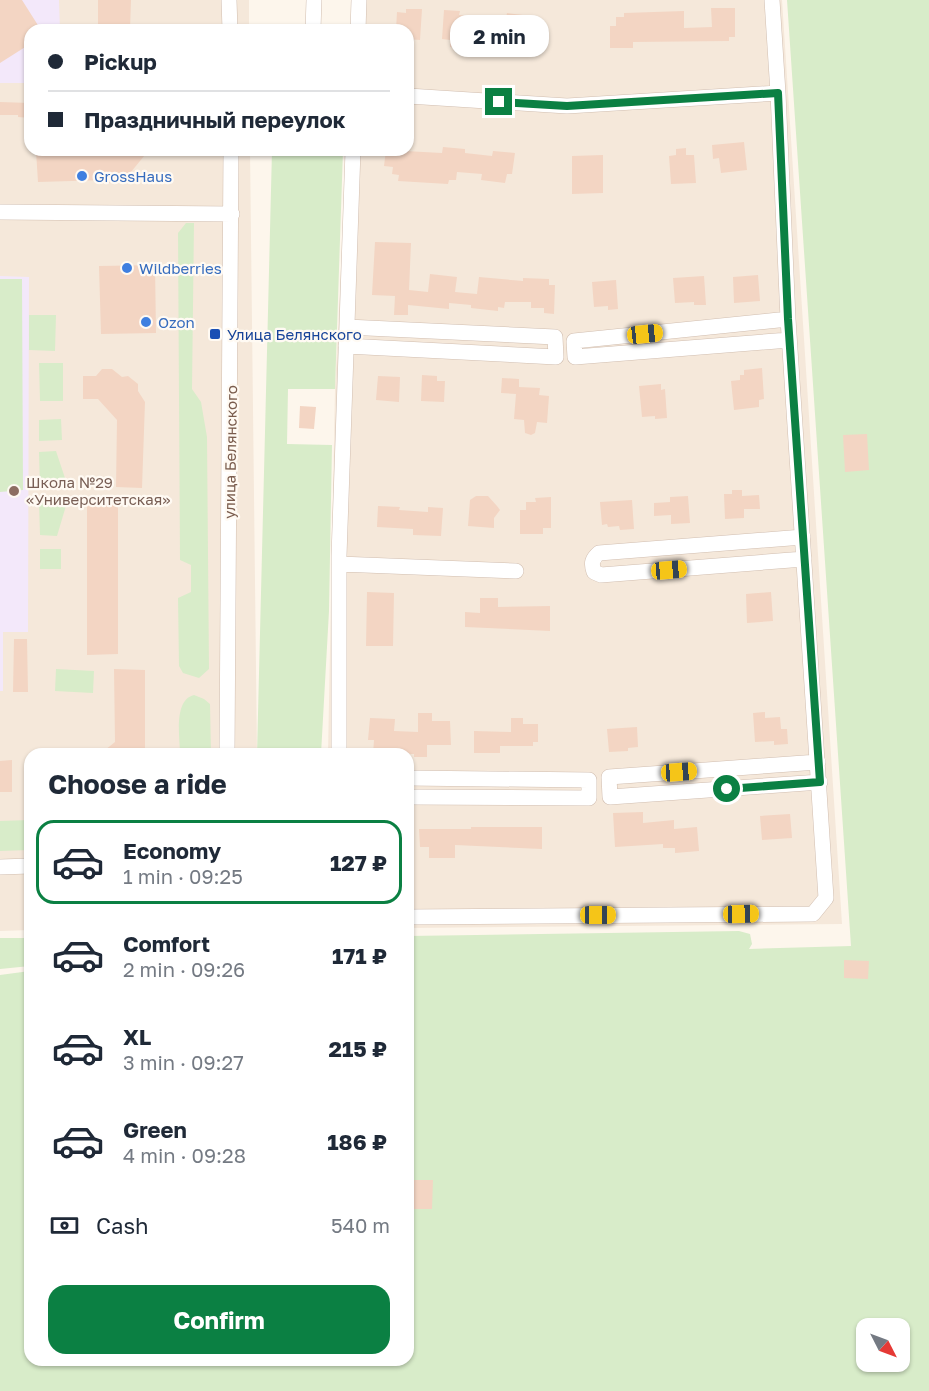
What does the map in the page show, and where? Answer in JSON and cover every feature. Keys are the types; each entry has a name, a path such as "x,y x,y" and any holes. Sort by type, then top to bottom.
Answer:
{"street":[{"path":"229,0 230,24"},
{"path":"313,24 314,0"},
{"path":"358,24 359,0"},
{"path":"414,917 813,914 826,898 789,340 772,0"},
{"path":"414,96 567,106 778,93"},
{"name":"улица Белянского","path":"227,748 231,156"},
{"path":"339,748 339,564 353,156"},
{"path":"0,212 232,214"},
{"path":"788,319 574,341 575,357 789,340"},
{"path":"346,346 556,357 555,337 347,327"},
{"path":"803,537 599,553 592,565 594,572 601,575 804,559"},
{"path":"339,564 516,570"},
{"path":"818,762 609,777 610,797 820,782"},
{"path":"414,778 589,780 590,798 414,797"},
{"path":"0,867 24,866"}],"shaded area":[{"path":"0,0 249,0 249,24 24,24 24,156 250,156 257,748 24,748 24,930 0,931"},
{"path":"0,0 59,0 60,24 24,24 24,83 0,83"},
{"path":"354,0 782,0 842,924 414,928 414,748 328,748 335,389 347,156 414,156 414,24 352,24"},
{"name":"Школа №29 «Университетская»","path":"0,276 29,277 28,632 3,632 3,691 0,691"}],"green space":[{"path":"787,0 929,0 929,1391 0,1391 0,975 24,972 24,1366 414,1366 414,936 739,931 750,934 752,944 749,949 851,946"},
{"path":"272,156 343,156 335,389 288,389 287,444 332,445 329,611 321,748 257,748"},
{"path":"186,223 194,223 192,389 201,402 207,437 209,669 199,678 183,673 179,666 178,598 191,592 191,565 180,560 178,233"},
{"path":"0,279 22,279 23,490 0,492"},
{"path":"29,315 56,315 55,351 29,350"},
{"path":"39,363 63,363 63,401 40,401"},
{"path":"61,419 62,440 39,441 39,420"},
{"path":"56,451 68,487 40,488 39,452"},
{"path":"68,499 57,536 40,535 39,501"},
{"path":"40,549 61,549 61,569 40,569"},
{"path":"56,669 94,671 93,693 55,691"},
{"path":"194,695 210,704 211,748 180,748 180,712 187,698"},
{"path":"24,820 24,850 0,851 0,821"},
{"path":"0,938 24,938 24,967 0,969"}],"building":[{"path":"0,0 22,0 37,24 24,24 24,48 0,63"},
{"path":"98,0 131,0 130,24 98,24"},
{"path":"711,8 735,8 735,37 729,37 729,41 633,42 633,48 610,48 610,26 616,26 616,17 624,17 624,13 684,11 684,28 712,27"},
{"path":"406,9 422,9 420,40 414,40 414,24 396,24 397,12 406,13"},
{"path":"444,10 460,11 459,15 468,16 468,21 475,22 475,25 499,27 500,18 506,18 507,13 523,15 520,46 513,45 513,50 450,47 450,40 442,39"},
{"path":"0,102 24,103 24,118 18,117 18,115 0,115"},
{"path":"744,142 747,170 721,173 719,158 713,159 712,145"},
{"path":"443,147 465,149 465,153 492,156 493,151 515,153 512,174 507,174 505,183 481,180 482,174 457,172 456,180 449,180 448,184 398,181 399,175 392,174 393,167 384,166 385,156 414,156 414,152 442,153"},
{"path":"686,148 686,155 694,155 696,183 671,184 669,156 676,155 676,149"},
{"path":"603,155 603,193 572,194 572,156"},
{"path":"36,156 144,156 122,183 109,183 106,180 38,182"},
{"path":"375,242 411,243 409,290 428,292 430,274 457,277 455,292 477,294 479,277 523,281 523,278 549,279 549,285 555,285 554,314 544,313 544,308 531,308 531,302 505,302 504,308 498,307 498,311 449,303 449,309 408,305 408,315 394,315 395,296 372,295"},
{"path":"155,265 156,333 101,334 99,266"},
{"path":"758,275 760,301 734,303 733,277"},
{"path":"704,276 706,305 694,305 694,302 675,303 673,278"},
{"path":"616,280 618,309 608,310 608,306 594,307 592,282"},
{"path":"762,368 764,399 759,400 759,407 734,410 731,381 740,380 740,375 744,375 744,370"},
{"path":"102,369 112,369 122,377 128,376 138,384 138,391 145,402 142,488 116,487 117,420 98,399 83,399 83,376 96,376"},
{"path":"422,375 437,376 437,381 445,381 444,402 421,401"},
{"path":"378,376 400,377 399,402 376,400"},
{"path":"502,378 519,379 519,387 540,388 539,395 549,396 547,423 537,422 535,433 531,435 525,433 524,420 514,419 516,394 501,393"},
{"path":"661,384 661,390 665,389 667,418 642,417 639,386"},
{"path":"300,406 316,407 314,429 299,428"},
{"path":"867,434 869,470 845,472 843,435"},
{"path":"732,490 742,490 742,496 759,495 760,509 744,509 744,518 725,519 724,494 732,494"},
{"path":"476,496 488,496 500,510 494,518 494,528 468,526 470,500"},
{"path":"688,496 690,523 671,524 671,515 654,516 654,503 670,502 670,497"},
{"path":"551,497 551,528 543,528 543,534 520,534 520,510 526,510 526,502 536,502 535,498"},
{"path":"632,500 634,529 620,530 619,526 602,525 600,502"},
{"path":"87,503 118,503 118,654 87,655"},
{"path":"378,506 428,512 428,507 443,508 441,536 413,535 413,529 377,527"},
{"path":"367,592 394,593 393,646 366,646"},
{"path":"771,592 773,621 747,623 746,594"},
{"path":"480,598 498,598 498,607 550,606 550,631 465,627 465,612 480,613"},
{"path":"14,639 27,639 28,692 13,692"},
{"path":"114,669 145,670 145,748 108,748 115,742"},
{"path":"765,712 765,718 780,717 781,729 787,729 788,744 774,745 774,741 755,742 753,713"},
{"path":"418,713 432,713 432,721 450,721 451,745 427,745 427,757 414,757 414,748 373,748 374,740 368,740 370,718 395,719 394,731 418,732"},
{"path":"511,718 523,718 523,724 538,724 538,742 533,742 533,746 500,746 500,753 474,753 474,731 511,732"},
{"path":"637,727 638,747 628,748 628,751 609,752 607,729"},
{"path":"12,760 12,792 0,792 0,761"},
{"path":"643,812 643,823 674,820 674,829 697,827 699,851 675,853 675,848 663,848 663,844 615,847 613,813"},
{"path":"790,814 792,838 762,840 760,816"},
{"path":"471,827 542,827 542,849 455,845 455,858 429,858 429,847 420,847 419,829 471,829"},
{"path":"844,960 869,961 868,979 844,978"},
{"path":"414,1180 433,1180 432,1209 414,1209"}],"place":[{"name":"GrossHaus","path":"82,176"},
{"name":"Wildberries","path":"127,268"},
{"name":"Ozon","path":"146,322"},
{"name":"Улица Белянского","path":"215,334"},
{"name":"Школа №29 «Университетская»","path":"14,491"}],"route":[{"path":"499,102 567,106 778,93 788,319 820,782 727,789"}]}
